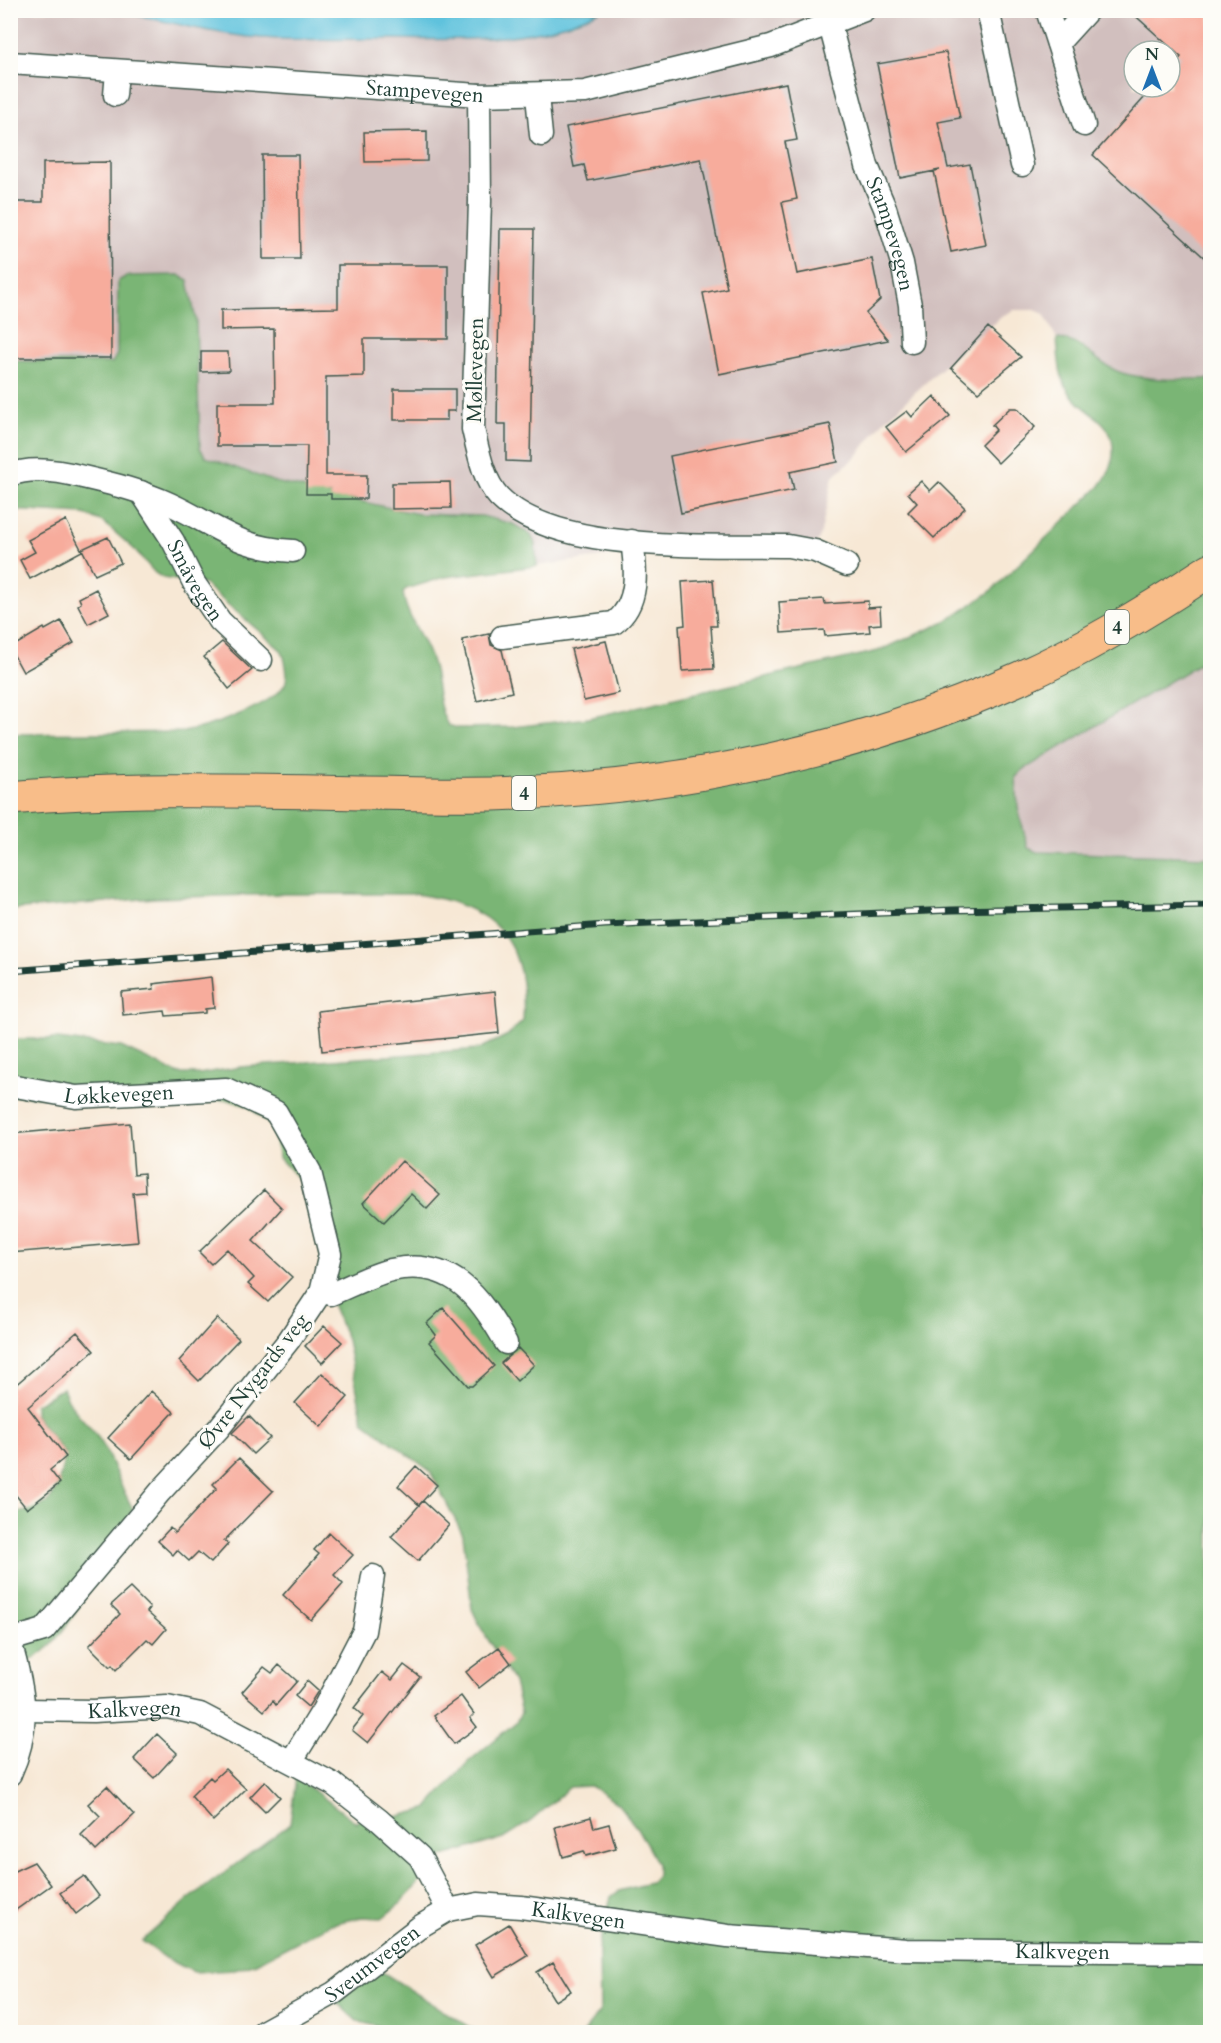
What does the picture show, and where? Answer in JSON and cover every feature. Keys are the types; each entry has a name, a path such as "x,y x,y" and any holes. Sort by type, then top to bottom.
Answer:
{"highway":[{"name":"4","path":"10,798 75,793 160,791 514,794 595,788 715,770 859,737 975,697 1077,650 1210,570"}],"street":[{"name":"Stampevegen","path":"10,63 479,95 537,96 585,92 771,46 864,10"},
{"path":"988,10 1022,165"},
{"path":"1047,10 1084,126"},
{"path":"1058,43 1088,10"},
{"name":"Stampevegen","path":"830,25 867,166 885,208 902,263 910,305 912,342"},
{"path":"115,95 117,72"},
{"name":"Møllevegen","path":"479,95 480,201 473,429 481,462 498,496 530,519 600,539 632,542 788,546 815,551 847,565"},
{"path":"537,96 541,135"},
{"name":"Småvegen","path":"10,475 22,470 65,472 141,492 172,505 227,536 263,549 293,551"},
{"name":"Småvegen","path":"141,492 173,542 194,583 220,621 261,660"},
{"path":"502,637 614,623 625,613 634,589 635,567 632,542"},
{"name":"Løkkevegen","path":"10,1085 76,1097 226,1089"},
{"name":"Øvre Nygards veg","path":"10,1641 44,1630 160,1492 219,1428 289,1340 321,1292 330,1254 310,1172 276,1112 226,1089"},
{"path":"321,1292 331,1294 390,1270 439,1270 451,1275 472,1294 493,1320 506,1343"},
{"path":"292,1760 323,1710 364,1631 373,1576"},
{"path":"10,1641 21,1679 25,1731 21,1752 10,1774"},
{"name":"Kalkvegen","path":"24,1710 93,1711 167,1707 200,1714 292,1760 333,1784 380,1820 420,1857 448,1910 478,1904 520,1907 728,1936 906,1950 1210,1953"},
{"name":"Sveumvegen","path":"263,2032 334,1993 421,1926 448,1910"}],"shaded area":[{"path":"600,10 1210,11 1210,379 1153,378 1122,373 1103,365 1079,344 1057,339 1044,314 1035,310 1014,310 1004,315 962,349 883,422 857,456 833,476 820,537 814,545 644,551 537,566 535,544 482,516 419,514 399,510 275,482 205,457 118,281 117,354 112,364 11,361 11,11 117,11 210,32 262,38 572,24"},
{"path":"1210,657 1210,857 1037,852 1028,848 1018,808 1016,777 1023,770"}],"green space":[{"path":"179,275 188,280 196,321 200,448 206,457 275,482 419,514 482,516 513,524 531,535 535,544 537,566 445,577 406,589 403,592 408,611 430,656 444,718 448,725 458,728 513,727 589,718 878,651 945,622 990,592 1099,487 1111,468 1113,454 1110,433 1105,425 1077,401 1066,387 1060,367 1057,339 1075,344 1113,369 1132,376 1210,379 1210,657 1023,770 1016,777 1018,808 1028,848 1037,852 1210,857 1210,2032 584,2032 600,2012 599,1949 611,1897 619,1891 650,1883 657,1875 657,1864 637,1828 617,1803 591,1786 570,1787 531,1821 504,1838 443,1856 401,1903 382,1918 362,1917 331,1924 256,1963 235,1970 193,1972 166,1958 142,1941 189,1899 290,1824 296,1777 357,1823 370,1806 376,1811 396,1817 426,1809 468,1762 516,1722 521,1713 514,1682 472,1609 463,1535 430,1471 363,1421 347,1340 325,1287 320,1203 279,1158 272,1127 248,1106 228,1100 11,1096 11,1039 58,1039 121,1047 179,1074 199,1074 241,1067 479,1049 508,1035 523,1021 523,993 519,969 512,948 501,931 486,918 466,907 443,899 415,894 280,894 155,898 11,910 11,734 183,732 222,721 254,708 278,692 285,684 287,676 282,651 204,584 163,578 155,573 134,549 103,522 84,514 11,510 11,361 112,363 117,354 118,281 127,276"},
{"path":"63,1388 71,1405 103,1445 133,1509 79,1607 66,1626 41,1654 23,1662 11,1663 10,1513 45,1504 56,1489 65,1454 35,1415 35,1405"},
{"path":"379,1970 480,2032 397,2032 357,2021 334,2000"}],"water":[{"path":"117,11 600,11 549,29 499,37 447,40 310,40 225,34"}],"building":[{"path":"1129,10 1210,10 1210,263 1093,155 1143,99 1182,99 1182,39 1161,39"},
{"path":"946,52 960,118 938,122 948,168 970,164 986,245 951,252 934,171 900,178 877,64"},
{"path":"786,83 797,140 785,142 797,199 782,202 797,274 872,259 880,300 866,313 888,340 719,374 703,293 727,288 701,159 588,181 584,165 574,167 566,127"},
{"path":"427,131 427,161 365,162 364,132"},
{"path":"262,155 298,155 300,259 263,259"},
{"path":"110,162 111,358 10,358 10,202 43,202 43,163"},
{"path":"500,229 534,229 530,462 506,461 506,424 497,424"},
{"path":"338,265 448,265 448,339 364,339 364,376 326,377 326,475 367,475 366,499 331,499 331,494 306,494 307,446 217,446 217,403 275,403 274,329 221,330 221,310 338,308"},
{"path":"988,327 1021,357 978,392 951,368"},
{"path":"201,352 228,352 229,371 201,372"},
{"path":"394,389 455,389 455,411 447,411 447,420 394,420"},
{"path":"934,396 950,416 906,452 886,427 907,411 912,417"},
{"path":"1010,408 1017,408 1035,427 998,463 981,445 996,430 992,425"},
{"path":"830,424 838,462 790,472 794,490 681,513 670,456"},
{"path":"921,481 930,491 939,482 965,508 934,538 908,512 917,503 908,493"},
{"path":"450,482 451,508 392,509 392,483"},
{"path":"66,520 82,551 30,579 20,560 35,552 28,540"},
{"path":"108,537 121,563 95,575 82,549"},
{"path":"713,580 717,626 711,626 714,669 682,671 679,626 685,625 682,582"},
{"path":"96,589 109,613 88,624 78,605 81,603 79,598"},
{"path":"824,599 825,604 868,601 868,608 880,607 881,624 869,625 870,632 825,636 824,630 781,633 779,602"},
{"path":"61,621 74,643 23,672 10,648"},
{"path":"489,634 491,645 502,650 512,692 477,701 462,640"},
{"path":"606,641 619,693 584,701 571,649"},
{"path":"222,642 252,670 229,689 204,657"},
{"path":"211,977 214,1008 205,1009 205,1013 166,1016 165,1011 123,1015 121,992 154,989 153,984"},
{"path":"495,991 499,1033 322,1051 318,1011"},
{"path":"130,1123 134,1174 144,1173 145,1192 133,1193 138,1242 10,1253 10,1134"},
{"path":"402,1161 440,1195 427,1209 411,1194 384,1222 363,1203"},
{"path":"264,1190 282,1208 253,1241 292,1277 268,1302 248,1284 254,1278 227,1249 211,1264 199,1252"},
{"path":"443,1308 494,1366 472,1386 468,1386 429,1342 436,1335 427,1323"},
{"path":"217,1318 239,1339 199,1381 179,1361"},
{"path":"324,1326 342,1342 322,1363 305,1346"},
{"path":"77,1332 94,1351 28,1407 66,1457 50,1470 60,1483 27,1509 10,1488 10,1384 13,1387"},
{"path":"518,1348 534,1365 517,1381 501,1363"},
{"path":"322,1373 348,1397 321,1427 295,1403"},
{"path":"151,1391 174,1412 131,1459 108,1438"},
{"path":"249,1416 270,1438 253,1454 232,1433"},
{"path":"239,1458 273,1491 224,1541 228,1544 211,1563 198,1552 189,1561 177,1550 173,1555 158,1541 170,1528 175,1533 217,1488 213,1484"},
{"path":"416,1466 437,1485 419,1505 398,1486"},
{"path":"423,1501 449,1525 418,1561 391,1537"},
{"path":"329,1533 353,1555 334,1575 343,1584 311,1620 283,1595 319,1554 314,1550"},
{"path":"130,1588 150,1608 147,1612 166,1629 153,1644 147,1639 116,1670 89,1646 120,1614 111,1605"},
{"path":"499,1647 511,1663 479,1688 466,1672"},
{"path":"279,1665 297,1681 276,1705 273,1701 264,1711 242,1692 264,1667 272,1673"},
{"path":"404,1665 420,1677 368,1743 352,1730 363,1716 354,1708 382,1672 392,1680"},
{"path":"307,1681 318,1691 308,1707 295,1696"},
{"path":"461,1696 474,1714 470,1718 477,1727 454,1744 434,1716"},
{"path":"157,1734 177,1753 154,1778 134,1759"},
{"path":"225,1769 246,1789 213,1821 191,1796 210,1777 213,1780"},
{"path":"265,1781 280,1797 265,1812 250,1797"},
{"path":"107,1786 134,1815 96,1851 81,1835 100,1816 88,1804"},
{"path":"591,1817 594,1828 609,1824 616,1848 586,1856 584,1851 563,1857 555,1827"},
{"path":"34,1862 51,1885 10,1914 10,1873"},
{"path":"84,1876 99,1896 76,1914 60,1893"},
{"path":"509,1924 528,1956 494,1977 475,1945"},
{"path":"553,1962 571,1991 555,2001 537,1972"}],"railway":[{"path":"10,971 605,925 952,910 1210,905"}]}
